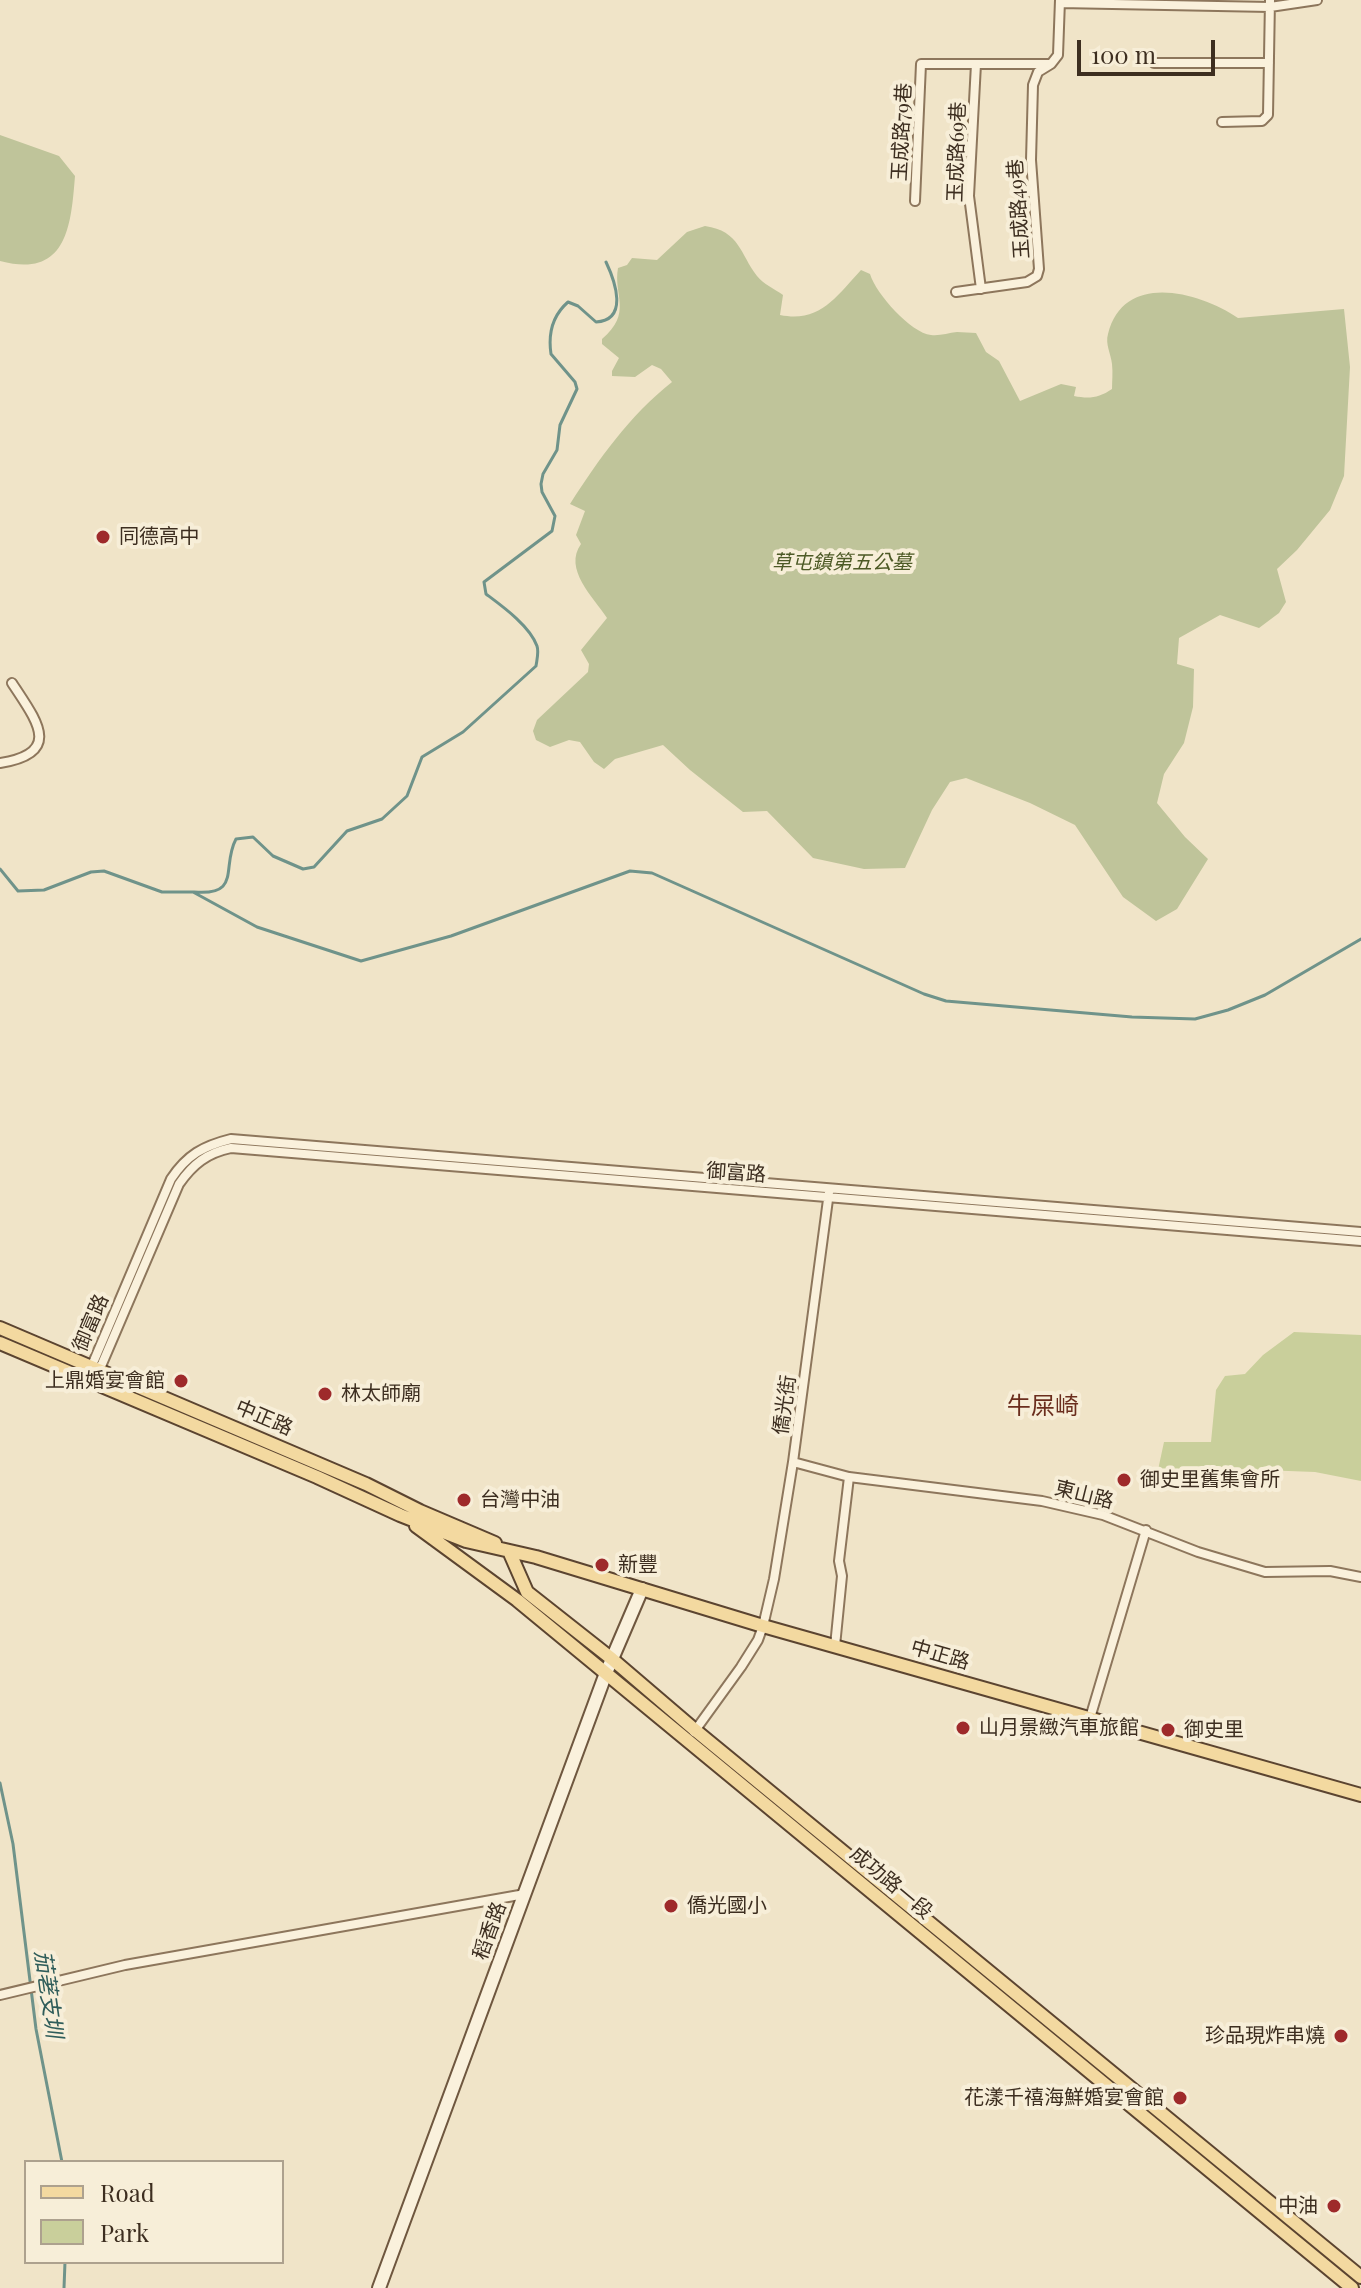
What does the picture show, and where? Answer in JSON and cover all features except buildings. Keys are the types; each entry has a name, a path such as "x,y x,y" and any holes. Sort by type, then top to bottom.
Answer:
{"main road":[{"name":"中正路","path":"0,1328 400,1515 466,1541 1361,1795"},
{"name":"中正路","path":"0,1343 92,1371 366,1484 509,1551"},
{"name":"成功路一段","path":"400,1515 517,1600 606,1673 692,1735 1361,2277"},
{"name":"成功路一段","path":"509,1551 527,1592 612,1659 692,1735 1352,2288"}],"street":[{"path":"976,64 1051,64 1058,55 1060,2 1270,3 1317,0"},
{"path":"1222,122 1262,121 1268,115 1270,3"},
{"path":"1154,63 1269,63"},
{"name":"玉成路79巷","path":"915,201 921,64 976,64"},
{"name":"玉成路69巷","path":"976,64 969,196 981,289"},
{"name":"玉成路49巷","path":"956,292 1027,282 1037,276 1031,160 1033,85 1038,72 1051,64"},
{"path":"0,763 27,756 37,748 41,737 37,722 12,683"},
{"name":"御富路","path":"92,1371 179,1184 199,1161 231,1148 1361,1232"},
{"name":"御富路","path":"829,1192 965,1210 1361,1241"},
{"name":"僑光街","path":"692,1735 741,1667 763,1626 793,1462 829,1192"},
{"name":"東山路","path":"793,1462 849,1477 1042,1501 1103,1515 1198,1552 1265,1572 1330,1571 1361,1577"},
{"path":"835,1646 842,1576 839,1561 849,1477"},
{"path":"1090,1718 1146,1530"},
{"name":"稻香路","path":"379,2288 606,1673 642,1589"},
{"path":"0,1995 125,1965 525,1894"}],"green space":[{"path":"0,135 59,156 75,176 67,230 52,255 39,262 22,265 0,261"},
{"name":"草屯鎮第五公墓","path":"705,226 732,238 760,279 783,295 780,315 806,315 826,306 861,270 870,274 879,292 895,311 923,333 976,333 986,352 999,361 1020,401 1061,384 1076,387 1074,396 1084,397 1098,396 1112,389 1108,334 1117,314 1130,301 1146,294 1184,295 1238,318 1344,309 1350,367 1344,476 1330,510 1277,569 1286,602 1279,613 1259,628 1220,615 1179,638 1177,664 1194,669 1193,707 1184,743 1164,774 1157,803 1208,859 1177,909 1156,921 1123,897 1075,825 966,778 950,782 932,810 905,868 864,869 813,858 767,811 743,812 663,745 615,759 604,769 594,762 580,742 569,740 550,747 536,740 533,731 537,720 588,672 589,664 581,650 607,618 578,573 576,553 581,544 576,535 585,511 570,504 616,439 642,409 672,382 661,369 652,365 635,377 612,376 619,358 602,344 602,339 617,321 620,304 618,268 627,265 632,258 657,260 687,232"},
{"path":"1294,1332 1361,1335 1361,1481 1315,1472 1158,1470 1164,1442 1211,1442 1216,1390 1225,1376 1245,1374 1263,1355"}],"waterway":[{"path":"194,892 209,892 224,884 236,839 253,837 273,856 303,869 314,867 347,831 382,819 407,796 422,757 463,732 536,666 538,651 533,639 515,617 486,594 484,582 552,531 555,516 541,484 543,474 557,450 560,425 577,389 575,382 551,354 551,332 558,313 568,302 578,306 596,322 606,320 613,314 617,298 606,262"},
{"path":"0,869 18,891 44,890 91,872 104,871 162,892 193,892 257,927 361,961 451,936 630,871 652,873 946,1001 1132,1017 1195,1019 1228,1010 1265,995 1361,939"},
{"name":"茄荖支圳","path":"0,1783 13,1844 36,2029 62,2160"},
{"name":"茄荖支圳","path":"64,2288 65,2264"}],"place":[{"name":"同德高中","path":"103,537"},
{"name":"上鼎婚宴會館","path":"181,1381"},
{"name":"林太師廟","path":"325,1394"},
{"name":"御史里舊集會所","path":"1124,1480"},
{"name":"台灣中油","path":"464,1500"},
{"name":"新豐","path":"602,1565"},
{"name":"山月景緻汽車旅館","path":"963,1728"},
{"name":"御史里","path":"1168,1730"},
{"name":"僑光國小","path":"671,1906"},
{"name":"珍品現炸串燒","path":"1341,2036"},
{"name":"花漾千禧海鮮婚宴會館","path":"1180,2098"},
{"name":"中油","path":"1334,2206"}],"district":[{"name":"牛屎崎","path":"1043,1407"}]}
